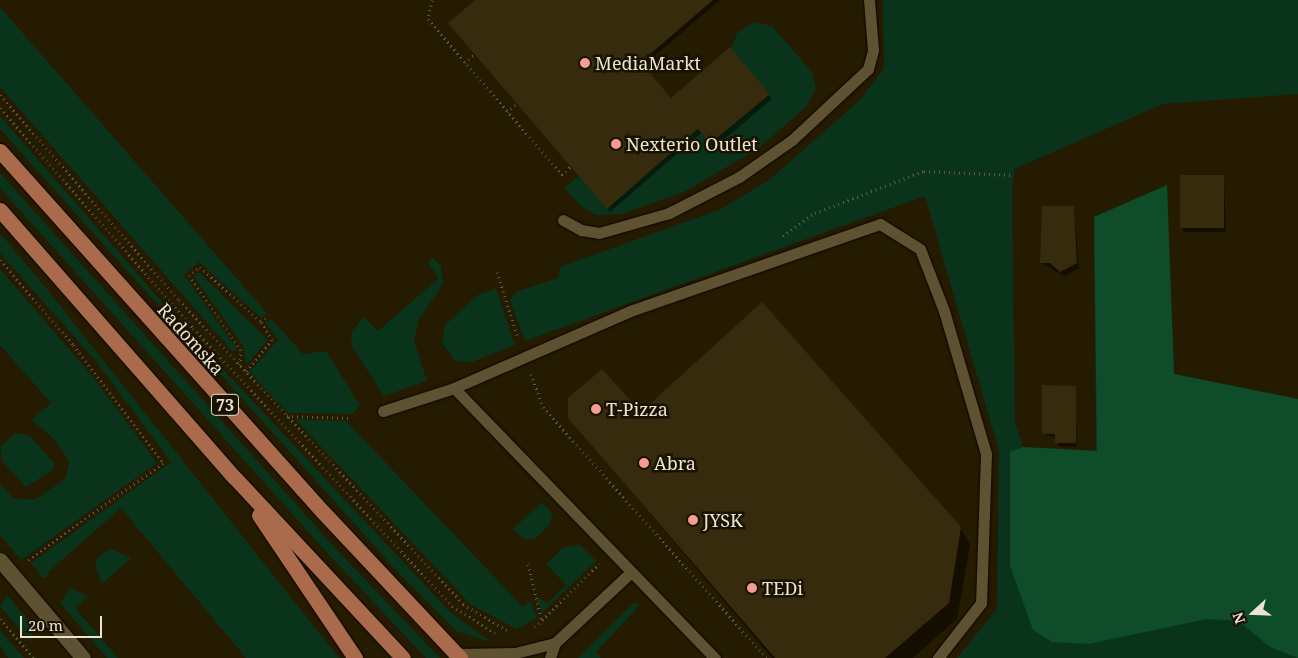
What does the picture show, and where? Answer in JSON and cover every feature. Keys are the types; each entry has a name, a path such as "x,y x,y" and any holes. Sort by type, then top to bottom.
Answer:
{"main road":[{"name":"Radomska","path":"0,151 309,497 458,656"},
{"name":"73","path":"0,210 235,478 402,658"},
{"path":"235,478 355,658"}],"street":[{"path":"0,560 83,658"}],"lane":[{"path":"563,220 581,230 600,234 669,214 739,177 792,140 868,69 872,50 870,0"},
{"path":"383,411 454,388 630,311 880,224 920,249 944,311 986,454 981,603 938,658"},
{"path":"454,388 629,574 714,658"},
{"path":"550,658 555,643 629,574"},
{"path":"458,656 515,653 555,643"}],"path":[{"path":"432,0 428,20 562,175 571,166"},
{"path":"465,63 475,54"},
{"path":"0,95 286,416 463,604 516,636"},
{"path":"508,112 518,104"},
{"path":"0,108 193,328 452,606 499,638"},
{"path":"752,268 798,222 914,174 946,170 991,177 1013,175"},
{"path":"0,260 73,345 163,463 24,563"},
{"path":"240,365 241,350 189,276 200,267 261,322 272,340 246,371"},
{"path":"497,272 516,331"},
{"path":"261,322 269,316"},
{"path":"529,370 543,407 767,658"},
{"path":"286,416 350,418"},
{"path":"530,630 542,622 610,553"},
{"path":"528,564 542,622"},
{"path":"0,619 34,658"}],"green space":[{"path":"883,0 1298,0 1298,94 1163,104 1014,169 1012,193 1015,421 1023,447 1096,451 1094,217 1167,185 1174,374 1298,399 1298,658 957,658 997,609 999,451 925,196 525,341 510,300 516,292 558,278 560,267 721,209 769,180 859,101 884,68"},
{"path":"0,7 267,313 261,318 199,262 184,275 237,349 233,352 0,87"},
{"path":"754,22 772,26 812,72 816,88 806,107 760,147 686,191 622,214 596,215 582,207 564,188 579,176 607,208 698,130 711,144 770,94 731,49 737,33"},
{"path":"0,116 189,333 450,612 491,642 456,631 396,570 0,129"},
{"path":"0,173 337,550 440,658 426,658 330,556 0,188"},
{"path":"1167,185 1174,374 1298,399 1298,658 1270,647 1239,621 1207,619 1088,644 1052,642 1033,630 1010,566 1010,452 1023,447 1097,451 1094,217"},
{"path":"0,233 42,283 339,658 246,658 121,508 47,573 49,576 43,578 31,563 171,462 96,361 0,253"},
{"path":"432,257 441,266 443,284 419,319 414,340 427,381 384,396 351,345 352,331 364,317 378,331 439,278 428,263"},
{"path":"0,269 93,377 157,463 21,560 0,535 0,483 13,498 35,500 65,479 69,462 55,440 32,420 51,403 0,345"},
{"path":"199,272 268,340 246,365 244,347 194,277"},
{"path":"496,289 515,345 472,362 455,361 442,343 445,325 478,295"},
{"path":"271,319 303,354 326,351 360,405 353,414 288,413 249,372 278,340 266,323"},
{"path":"295,419 346,421 523,607 530,601 537,618 517,629 471,605"},
{"path":"15,433 29,435 54,463 53,470 26,487 2,461 0,447"},
{"path":"542,502 552,514 550,524 535,539 523,539 513,529"},
{"path":"580,545 596,561 542,613 536,596 548,603 566,585 546,564 564,547"},
{"path":"111,549 131,558 102,584 95,566 98,557"},
{"path":"70,588 88,596 75,608 118,658 107,658 60,603"},
{"path":"7,595 34,627 30,641 0,606"},
{"path":"635,602 640,605 596,652 601,658 578,658"},
{"path":"0,630 24,658 8,658 0,645"}],"building":[{"path":"475,0 713,0 641,62 671,98 730,47 770,94 710,144 698,129 607,209 448,23"},
{"path":"1180,175 1224,175 1224,228 1180,228"},
{"path":"1042,206 1074,206 1077,263 1060,272 1050,263 1040,263"},
{"path":"762,302 961,527 949,603 885,658 775,658 568,418 568,398 602,369 641,412"},
{"path":"1042,385 1076,386 1076,443 1055,443 1055,434 1042,434"}],"place":[{"name":"MediaMarkt","path":"585,63"},
{"name":"Nexterio Outlet","path":"616,144"},
{"name":"T-Pizza","path":"596,409"},
{"name":"Abra","path":"644,463"},
{"name":"JYSK","path":"693,520"},
{"name":"TEDi","path":"752,588"}]}
